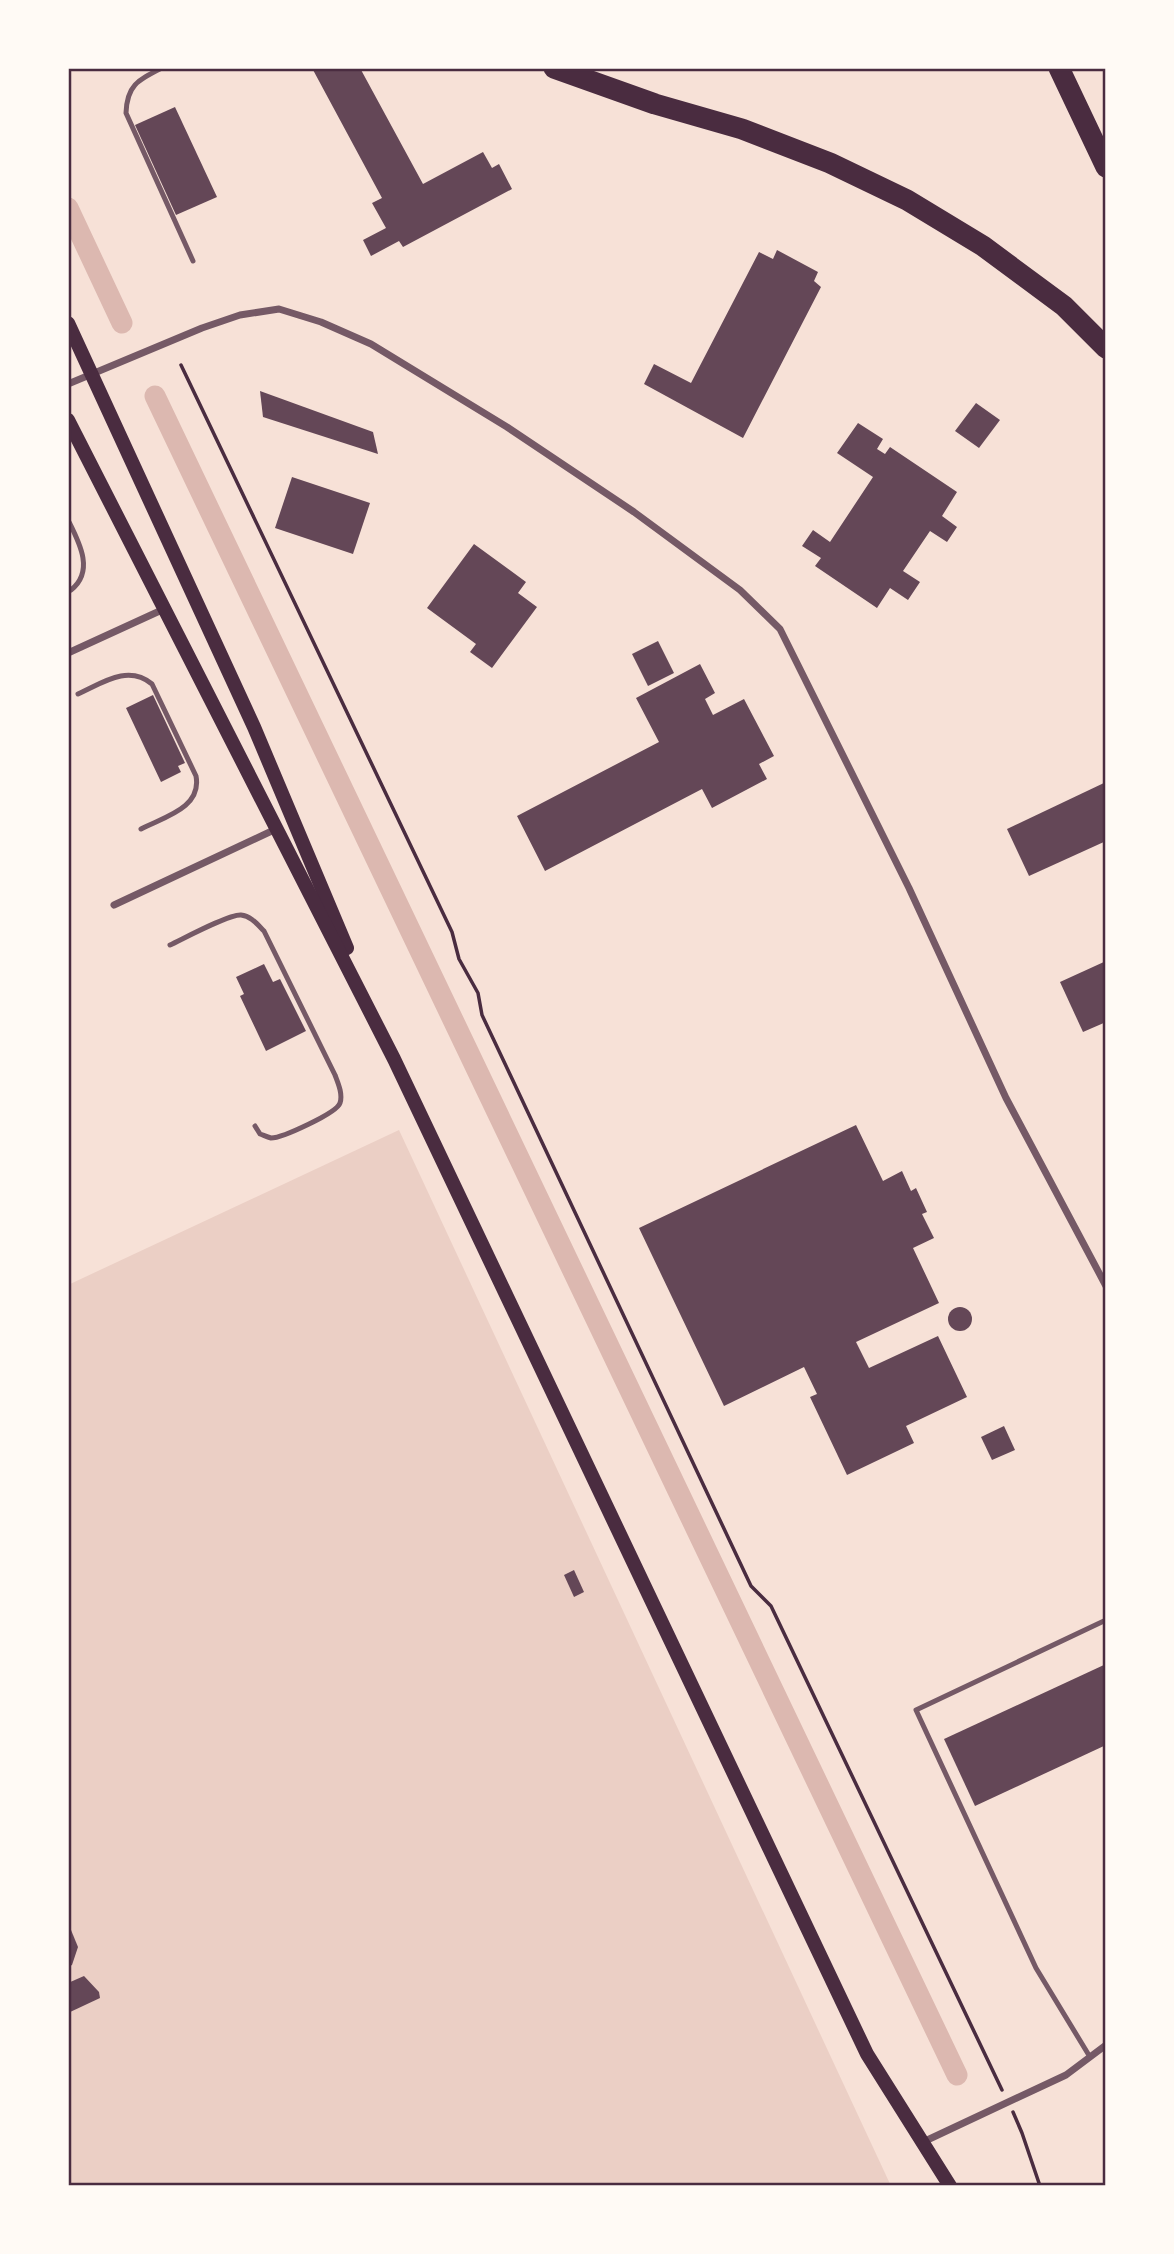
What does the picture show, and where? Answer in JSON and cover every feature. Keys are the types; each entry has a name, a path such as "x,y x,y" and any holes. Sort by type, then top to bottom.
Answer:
{"highway":[{"path":"554,68 655,104 742,129 830,163 906,200 983,246 1054,298 1106,348"},
{"path":"1059,68 1106,167"}],"main road":[{"path":"68,323 254,727 394,1059"},
{"path":"68,420 394,1059 867,2054 950,2186"}],"street":[{"path":"68,384 240,315 279,309 321,322 371,344 507,427 634,512 740,590 780,629 909,888 1006,1098 1106,1286"},
{"path":"68,653 164,608"},
{"path":"114,905 277,828"},
{"path":"923,2142 1066,2075 1106,2045"}],"lane":[{"path":"162,68 136,82 130,90 126,113 193,261"},
{"path":"68,520 84,559 84,572 78,584 71,590"},
{"path":"78,694 123,674 143,677 152,684 196,776 198,786 186,807 141,828"},
{"path":"170,946 229,918 240,915 252,919 264,930 335,1075 340,1089 340,1102 335,1111 272,1138 260,1134 255,1126"},
{"path":"1090,2057 1036,1968 916,1710 1106,1620"}],"path":[{"path":"181,365 446,919 459,958 478,993 482,1015 751,1586 771,1606 1023,2133 1040,2186"}],"shaded area":[{"path":"399,1130 891,2186 68,2186 68,1285"}],"building":[{"path":"312,68 360,68 423,184 483,152 492,168 499,164 512,189 403,247 399,241 371,256 363,240 386,228 372,203 382,198"},
{"path":"175,107 217,197 176,215 135,125"},
{"path":"777,250 818,272 814,281 821,287 743,438 644,384 654,364 691,383 759,252 773,259"},
{"path":"260,391 373,432 378,454 263,417"},
{"path":"976,403 1000,420 979,448 955,431"},
{"path":"858,423 883,439 877,449 885,454 890,447 957,492 942,516 957,527 947,542 930,531 903,571 920,582 908,600 890,588 877,608 815,566 821,558 802,546 813,530 830,542 873,477 837,453"},
{"path":"292,477 370,503 353,554 275,528"},
{"path":"474,544 526,582 518,593 537,607 492,668 470,652 476,644 427,608"},
{"path":"658,641 674,673 648,686 632,654"},
{"path":"700,664 715,693 705,699 713,715 744,699 774,756 759,764 767,779 712,808 702,789 545,871 517,816 659,742 636,698"},
{"path":"153,695 185,763 178,766 181,772 161,782 126,708"},
{"path":"1106,782 1106,841 1029,876 1007,829"},
{"path":"1106,961 1106,1022 1083,1032 1060,982"},
{"path":"264,964 273,982 280,979 306,1031 266,1051 240,996 244,994 236,977"},
{"path":"856,1125 883,1181 902,1171 911,1191 916,1188 927,1212 922,1214 934,1238 913,1248 939,1303 856,1342 869,1368 938,1336 967,1397 906,1426 914,1443 847,1475 810,1397 817,1394 804,1367 724,1406 639,1228"},
{"path":"960,1307 968,1311 972,1319 968,1327 960,1331 952,1327 948,1319 952,1311"},
{"path":"1004,1426 1015,1450 992,1460 981,1437"},
{"path":"574,1570 584,1592 574,1597 564,1575"},
{"path":"1106,1664 1106,1745 975,1806 944,1739"},
{"path":"68,1929 71,1930 78,1947 72,1965 68,1967"},
{"path":"84,1976 99,1992 100,1998 68,2013 68,1983"}],"waterway":[{"path":"68,208 122,323"},
{"path":"155,396 957,2075"}]}
